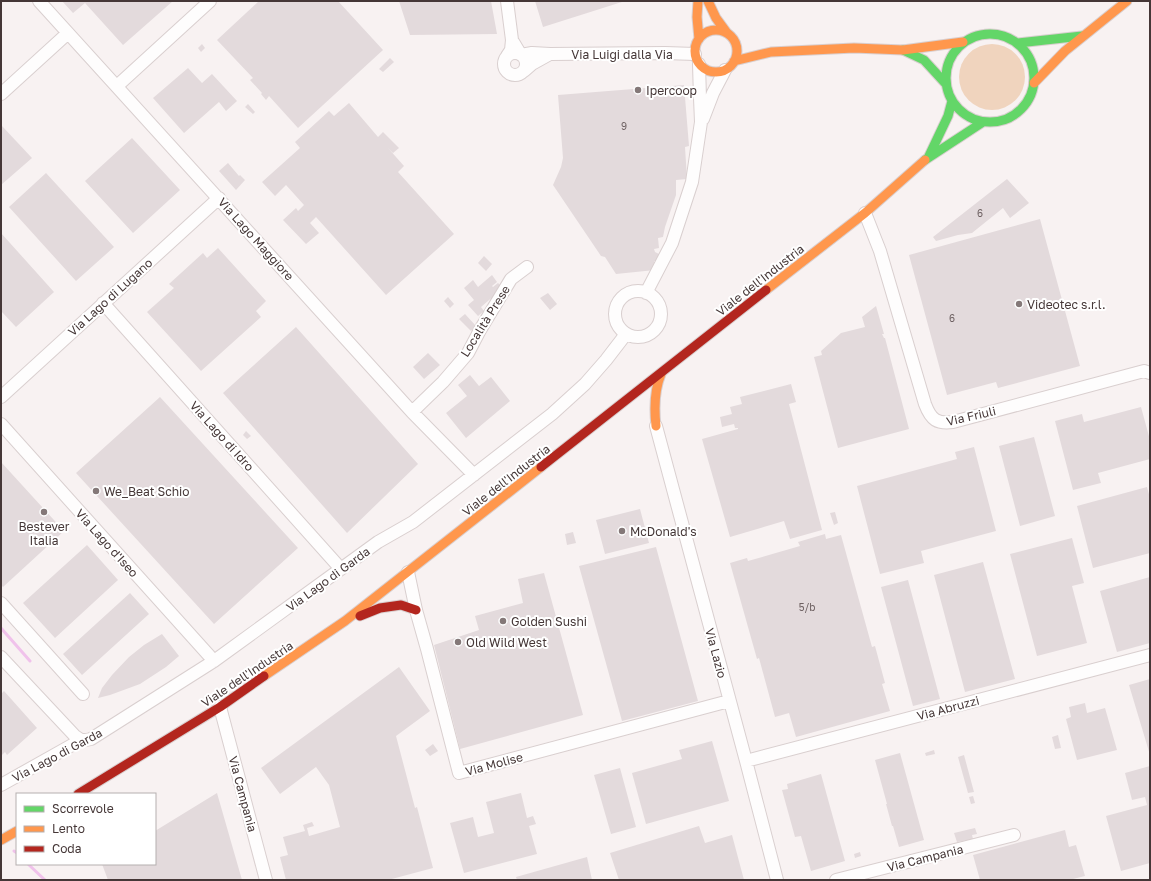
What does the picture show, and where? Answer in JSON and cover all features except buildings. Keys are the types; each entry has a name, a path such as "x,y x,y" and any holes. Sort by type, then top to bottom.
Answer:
{"main road":[{"path":"698,1 697,17 699,39"},
{"path":"708,1 716,18 727,33"},
{"name":"Viale dell'Industria","path":"1034,83 1082,36 1127,1"},
{"path":"742,44 737,49 737,55 734,61 725,70 714,72 704,68 697,59 696,44 699,39 708,31 715,30 721,30 727,33 742,44 771,52"},
{"name":"Viale dell'Industria","path":"985,34 996,34 1008,37 1018,43 1028,54 1034,68 1034,83 1031,95 1025,105 1017,113 1007,119 995,122 983,122 965,114 952,101 946,84 946,72 949,60 955,50 963,42 974,36 985,34"},
{"path":"1018,43 1082,36"},
{"path":"734,61 771,52 854,48 904,50 963,42"},
{"path":"904,50 924,60 946,84"},
{"name":"Viale dell'Industria","path":"928,158 948,116 952,101"},
{"name":"Viale dell'Industria","path":"80,793 220,707 345,621 633,400 661,374 865,213 928,158 983,122"},
{"path":"656,426 655,401 658,380 661,374"},
{"path":"646,413 656,426"},
{"path":"345,621 380,608 401,605 416,610"},
{"path":"1,840 16,832"}],"street":[{"name":"Via Lago Maggiore","path":"39,1 412,412 474,475"},
{"path":"116,86 210,1"},
{"path":"506,1 512,40 510,50 504,62 507,73 514,76 518,75 532,64 550,54"},
{"path":"1,94 68,33"},
{"path":"512,40 526,61 524,71"},
{"path":"507,56 514,53 521,55"},
{"name":"Via Luigi dalla Via","path":"521,55 532,53 666,53 697,59"},
{"path":"646,293 672,243 692,182 701,122 697,59"},
{"path":"701,122 713,93 725,70"},
{"name":"Via Lago di Lugano","path":"1,397 218,198"},
{"name":"Via Friuli","path":"865,213 880,251 924,404 933,419 940,422 953,422 1144,371 1150,373"},
{"name":"Località Prese","path":"412,412 443,382 468,353 511,278 527,267"},
{"path":"640,291 646,293 653,296 658,302 660,316 658,324 654,330 641,337 634,337 626,334 617,325 615,312 617,304 626,294 640,291"},
{"name":"Via Lago di Idro","path":"103,303 341,570"},
{"name":"Via Lago di Garda","path":"1,785 81,740 91,738 214,661 378,542 413,522 552,414 585,384 626,334"},
{"name":"Via Lago d'Iseo","path":"1,424 214,661"},
{"name":"Via Lazio","path":"656,426 777,880"},
{"name":"Via Molise","path":"408,572 416,610 459,773 729,701"},
{"path":"1,603 83,694"},
{"name":"Via Abruzzi","path":"746,761 1150,655"},
{"path":"1,657 75,736 81,740"},
{"name":"Via Campania","path":"220,707 266,880"},
{"name":"Via Campania","path":"836,880 1014,836"}],"shaded area":[{"path":"985,44 999,44 1011,49 1020,58 1025,70 1023,90 1016,101 999,110 985,110 973,105 964,96 959,84 959,70 964,58 973,49"}],"waterway":[{"path":"1,628 30,661"},
{"path":"29,865 45,880"}],"traffic: fast":[{"path":"990,34 1007,37 1015,41 1027,53 1031,61 1034,78 1031,95 1027,103 1015,115 1007,119 990,122 973,119 965,115 953,103 949,95 946,78 949,61 953,53 965,41 973,37 990,34"},
{"path":"1018,43 1082,36"},
{"path":"903,50 924,60 946,84"},
{"path":"929,156 948,116 952,101"},
{"path":"925,160 983,122"}],"traffic: slow":[{"path":"698,1 697,17 699,39"},
{"path":"708,1 716,18 727,33"},
{"path":"1034,83 1065,51 1127,1"},
{"path":"716,30 731,36 737,51 731,66 716,72 701,66 695,51 701,36 716,30"},
{"path":"734,61 771,52 854,48 903,50 963,42"},
{"path":"766,290 865,213 925,160"},
{"path":"656,426 655,400 661,374"},
{"path":"264,676 345,621 541,467"},
{"path":"1,840 16,832"}],"traffic: jam":[{"path":"541,467 766,290"},
{"path":"360,616 380,608 401,605 416,610"},
{"path":"80,793 220,707 264,676"}],"place":[{"name":"Ipercoop","path":"638,90"},
{"name":"Videotec s.r.l.","path":"1019,304"},
{"name":"We_Beat Schio","path":"96,491"},
{"name":"Bestever Italia","path":"44,512"},
{"name":"McDonald's","path":"622,531"},
{"name":"Golden Sushi","path":"503,621"},
{"name":"Old Wild West","path":"458,642"}]}
